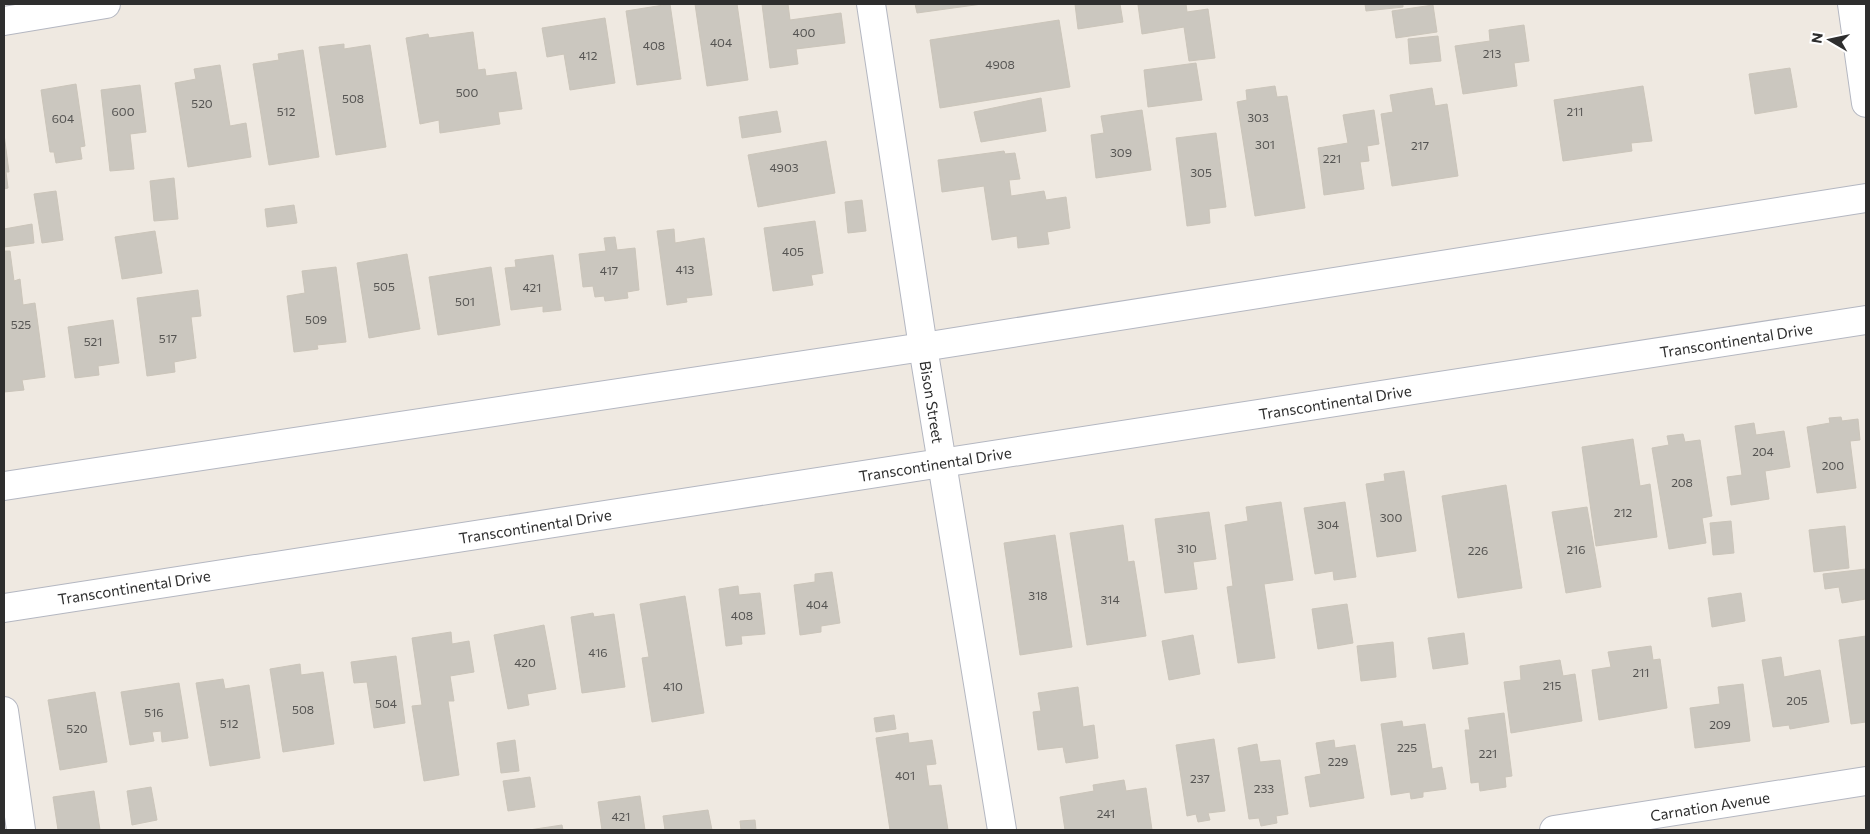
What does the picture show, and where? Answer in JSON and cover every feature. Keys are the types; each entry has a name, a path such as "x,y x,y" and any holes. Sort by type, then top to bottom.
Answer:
{"street":[{"path":"4,21 106,4"},
{"name":"Bison Street","path":"872,4 923,347 1002,830"},
{"path":"1852,4 1866,103"},
{"path":"4,486 923,347 1866,198"},
{"name":"Transcontinental Drive","path":"4,608 1866,320"},
{"path":"4,711 21,830"},
{"name":"Carnation Avenue","path":"1554,830 1866,781"}],"building":[{"path":"670,4 681,79 637,85 626,11"},
{"path":"695,4 737,4 748,80 707,86"},
{"path":"762,4 788,4 790,20 841,13 845,43 796,49 798,64 770,68"},
{"path":"915,4 982,4 917,13"},
{"path":"1075,4 1120,4 1123,22 1078,29"},
{"path":"1186,4 1187,12 1208,9 1215,58 1189,61 1184,27 1142,34 1138,5"},
{"path":"1365,4 1403,4 1403,7 1366,11"},
{"path":"1433,5 1437,32 1396,38 1392,11"},
{"path":"605,18 615,83 570,90 564,54 547,57 542,28"},
{"path":"1059,20 1070,87 940,108 930,40"},
{"path":"1524,25 1529,61 1514,63 1517,86 1463,94 1455,46 1490,41 1489,30"},
{"path":"473,32 478,70 485,69 486,76 516,72 522,109 498,112 500,124 440,133 439,120 420,124 406,38 428,34 429,38"},
{"path":"1438,36 1441,61 1410,64 1408,39"},
{"path":"344,44 344,49 370,45 386,147 336,155 319,47"},
{"path":"303,50 319,157 269,165 253,64 279,60 278,54"},
{"path":"1196,63 1202,100 1148,107 1144,70"},
{"path":"220,65 230,126 246,123 251,157 188,167 175,83 196,79 194,69"},
{"path":"1790,68 1797,107 1755,114 1749,74"},
{"path":"76,84 85,146 80,147 82,159 56,163 54,152 50,152 41,90"},
{"path":"140,85 146,132 130,134 134,169 110,171 101,90"},
{"path":"1275,86 1277,97 1287,96 1305,208 1255,216 1237,102 1247,100 1246,90"},
{"path":"1643,86 1652,141 1631,143 1632,151 1563,161 1554,100"},
{"path":"1432,88 1435,106 1447,104 1458,176 1392,186 1381,114 1393,112 1390,95"},
{"path":"1041,98 1046,131 981,142 974,112"},
{"path":"1142,110 1151,170 1096,178 1091,135 1104,133 1101,116"},
{"path":"1374,110 1379,144 1367,146 1369,161 1360,162 1364,189 1324,195 1318,148 1348,143 1343,115"},
{"path":"777,111 781,132 742,138 739,117"},
{"path":"1216,133 1226,207 1209,209 1210,223 1187,226 1176,138"},
{"path":"4,134 9,172 6,172 8,188 4,189"},
{"path":"826,141 835,193 758,207 748,155"},
{"path":"1004,151 1005,154 1015,153 1020,179 1009,180 1011,196 1044,191 1046,200 1066,197 1070,228 1047,232 1049,244 1018,248 1017,236 992,240 984,186 942,192 938,160"},
{"path":"174,178 178,219 154,221 150,181"},
{"path":"56,191 63,240 42,243 34,194"},
{"path":"862,200 866,231 848,233 845,202"},
{"path":"294,205 297,223 267,227 265,209"},
{"path":"815,221 823,273 811,275 813,285 773,291 764,228"},
{"path":"32,224 34,243 4,247 4,229"},
{"path":"674,229 675,243 704,238 712,295 686,298 687,302 667,305 657,231"},
{"path":"155,231 162,273 122,279 115,237"},
{"path":"615,237 617,250 635,248 639,290 627,292 628,298 605,301 604,296 595,297 593,286 583,287 579,254 606,251 604,238"},
{"path":"4,251 10,251 14,281 20,279 23,305 35,303 45,377 22,380 24,390 4,392"},
{"path":"407,254 420,329 369,338 357,263"},
{"path":"553,255 561,310 543,312 543,306 511,310 505,268 516,267 515,260"},
{"path":"336,267 346,342 317,345 318,349 294,352 287,296 305,293 302,271"},
{"path":"491,267 500,325 438,335 429,277"},
{"path":"198,290 201,316 191,317 196,358 174,362 175,372 147,376 137,298"},
{"path":"113,320 119,363 98,366 99,375 75,378 68,327"},
{"path":"1841,417 1842,421 1858,419 1860,440 1850,441 1856,488 1817,493 1807,427 1830,423 1829,418"},
{"path":"1754,423 1756,435 1784,431 1790,467 1765,471 1769,499 1731,505 1727,477 1742,475 1735,426"},
{"path":"1683,434 1685,442 1700,440 1712,516 1702,518 1706,543 1669,549 1652,448 1669,445 1667,436"},
{"path":"1633,439 1640,486 1650,484 1657,537 1596,546 1582,447"},
{"path":"1404,471 1416,551 1377,557 1366,484 1385,481 1384,474"},
{"path":"1506,485 1522,588 1458,598 1442,496"},
{"path":"1281,502 1293,580 1264,584 1275,658 1238,663 1227,587 1233,586 1225,525 1248,521 1246,507"},
{"path":"1345,502 1356,577 1334,580 1333,571 1315,574 1304,508"},
{"path":"1587,507 1601,587 1566,593 1552,512"},
{"path":"1209,512 1216,559 1193,562 1197,589 1165,593 1155,519"},
{"path":"1731,521 1734,553 1713,555 1710,523"},
{"path":"1123,525 1128,562 1134,561 1146,636 1087,645 1070,533"},
{"path":"1845,526 1849,568 1814,572 1809,530"},
{"path":"1055,535 1072,647 1020,655 1004,543"},
{"path":"1866,569 1866,599 1842,603 1839,587 1825,589 1823,574"},
{"path":"832,572 840,623 821,626 821,632 800,635 794,585 815,582 815,574"},
{"path":"738,586 739,595 760,593 765,634 741,636 742,644 726,646 719,589"},
{"path":"1741,593 1745,621 1712,627 1708,598"},
{"path":"685,596 704,713 652,722 642,658 649,657 640,604"},
{"path":"1347,604 1353,643 1318,649 1312,609"},
{"path":"593,613 594,617 614,614 625,687 582,693 571,617"},
{"path":"544,625 556,689 527,694 529,705 508,709 494,635"},
{"path":"451,632 452,644 469,641 474,672 450,676 454,701 448,701 459,775 424,781 412,706 422,705 412,638"},
{"path":"1464,633 1468,664 1433,669 1428,638"},
{"path":"1193,635 1200,674 1169,680 1162,641"},
{"path":"1866,636 1866,722 1851,724 1839,640"},
{"path":"1393,642 1396,677 1361,681 1357,646"},
{"path":"1651,646 1653,660 1660,659 1667,708 1599,720 1592,670 1611,667 1608,652"},
{"path":"396,656 405,723 374,728 367,682 354,683 351,662"},
{"path":"1781,657 1784,677 1820,670 1829,722 1790,729 1789,725 1773,727 1762,660"},
{"path":"1560,660 1563,676 1575,674 1582,721 1511,733 1504,682 1521,680 1520,666"},
{"path":"300,664 301,675 323,672 334,744 283,752 270,669"},
{"path":"223,679 225,689 249,685 260,758 210,766 196,683"},
{"path":"179,683 188,738 162,742 161,731 152,732 154,741 130,745 121,692"},
{"path":"1743,684 1750,741 1695,748 1690,708 1720,704 1718,687"},
{"path":"1078,687 1083,727 1094,725 1098,758 1066,763 1063,747 1038,750 1033,712 1041,711 1038,693"},
{"path":"95,692 107,762 60,770 48,700"},
{"path":"1504,713 1512,776 1505,777 1506,787 1480,791 1479,782 1471,783 1465,730 1470,730 1468,718"},
{"path":"894,715 896,729 876,732 874,718"},
{"path":"1402,721 1403,727 1425,724 1432,769 1442,767 1446,789 1423,792 1423,797 1411,799 1410,792 1391,795 1381,724"},
{"path":"908,733 909,743 932,740 936,764 926,765 929,786 941,785 948,830 890,830 876,738"},
{"path":"1214,739 1225,811 1208,813 1210,820 1198,822 1196,814 1187,816 1176,745"},
{"path":"515,740 519,771 501,773 497,743"},
{"path":"1334,740 1335,748 1355,745 1364,798 1310,807 1305,777 1321,774 1316,743"},
{"path":"1257,744 1260,762 1280,760 1288,814 1276,816 1277,823 1261,826 1259,818 1249,819 1238,748"},
{"path":"530,777 535,807 508,811 503,781"},
{"path":"1124,780 1126,791 1146,788 1152,830 1065,830 1060,797 1094,791 1093,785"},
{"path":"151,787 157,820 132,825 127,791"},
{"path":"94,791 100,830 58,830 53,797"},
{"path":"640,796 645,830 602,830 598,802"},
{"path":"708,810 712,830 665,830 663,816"},
{"path":"755,820 756,830 741,830 740,821"},
{"path":"562,825 563,830 529,830"}]}
